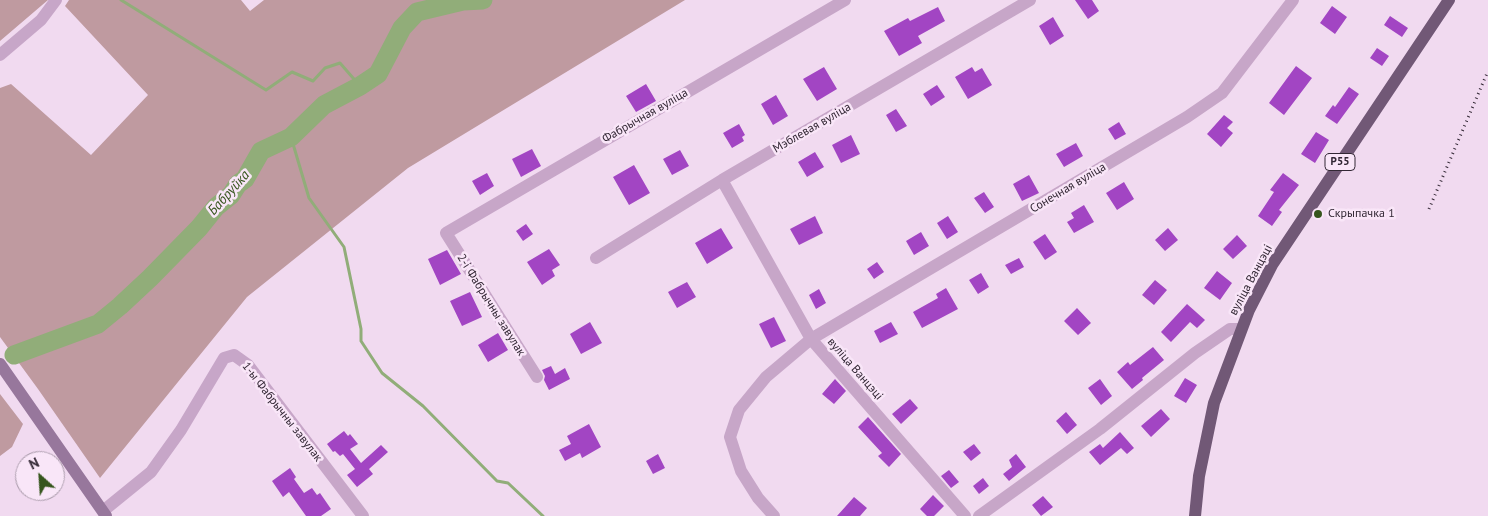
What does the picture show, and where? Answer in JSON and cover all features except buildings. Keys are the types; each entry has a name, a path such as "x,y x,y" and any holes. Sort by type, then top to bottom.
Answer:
{"main road":[{"name":"вуліца Ванцэці","path":"1240,329 1272,264 1449,0"},
{"name":"Р55","path":"1195,516 1199,476 1214,403 1240,329"}],"street":[{"path":"0,55 41,20 56,0"},
{"name":"Фабрычная вуліца","path":"446,233 845,0"},
{"name":"Мэблевая вуліца","path":"596,258 722,180 1030,0"},
{"name":"Сонечная вуліца","path":"811,339 1187,117 1222,93 1293,0"},
{"path":"722,180 811,339"},
{"name":"2-і Фабрычны завулак","path":"446,233 537,377"},
{"name":"вуліца Ванцэці","path":"979,516 1100,429 1194,353 1230,329 1240,329"},
{"name":"вуліца Ванцэці","path":"774,516 758,498 741,471 730,437 739,410 761,384 811,339 965,516"},
{"name":"1-ы Фабрычны завулак","path":"104,514 151,472 181,430 224,358 234,355 248,365 363,516"},
{"path":"0,364 104,514"}],"shaded area":[{"path":"0,0 48,0 0,41"},
{"path":"69,0 241,0 250,11 264,0 685,0 408,168 247,297 100,478 0,337 0,88 11,84 91,155 148,95 65,6"},
{"path":"0,394 23,424 12,447 0,456"}],"waterway":[{"path":"121,0 266,90 292,72 313,81 325,68 340,63 360,86"},
{"name":"Бабруйка","path":"14,355 98,324 120,306 199,228 216,207 231,195 238,184 245,179 261,151 291,137 324,105 378,74 402,28 417,12 463,1 483,0"},
{"path":"291,137 309,198 344,247 361,329 361,341 382,373 423,406 497,481 508,483 543,516"}],"railway":[{"path":"1429,209 1488,71"}],"place":[{"name":"Скрыпачка 1","path":"1318,214"}]}
